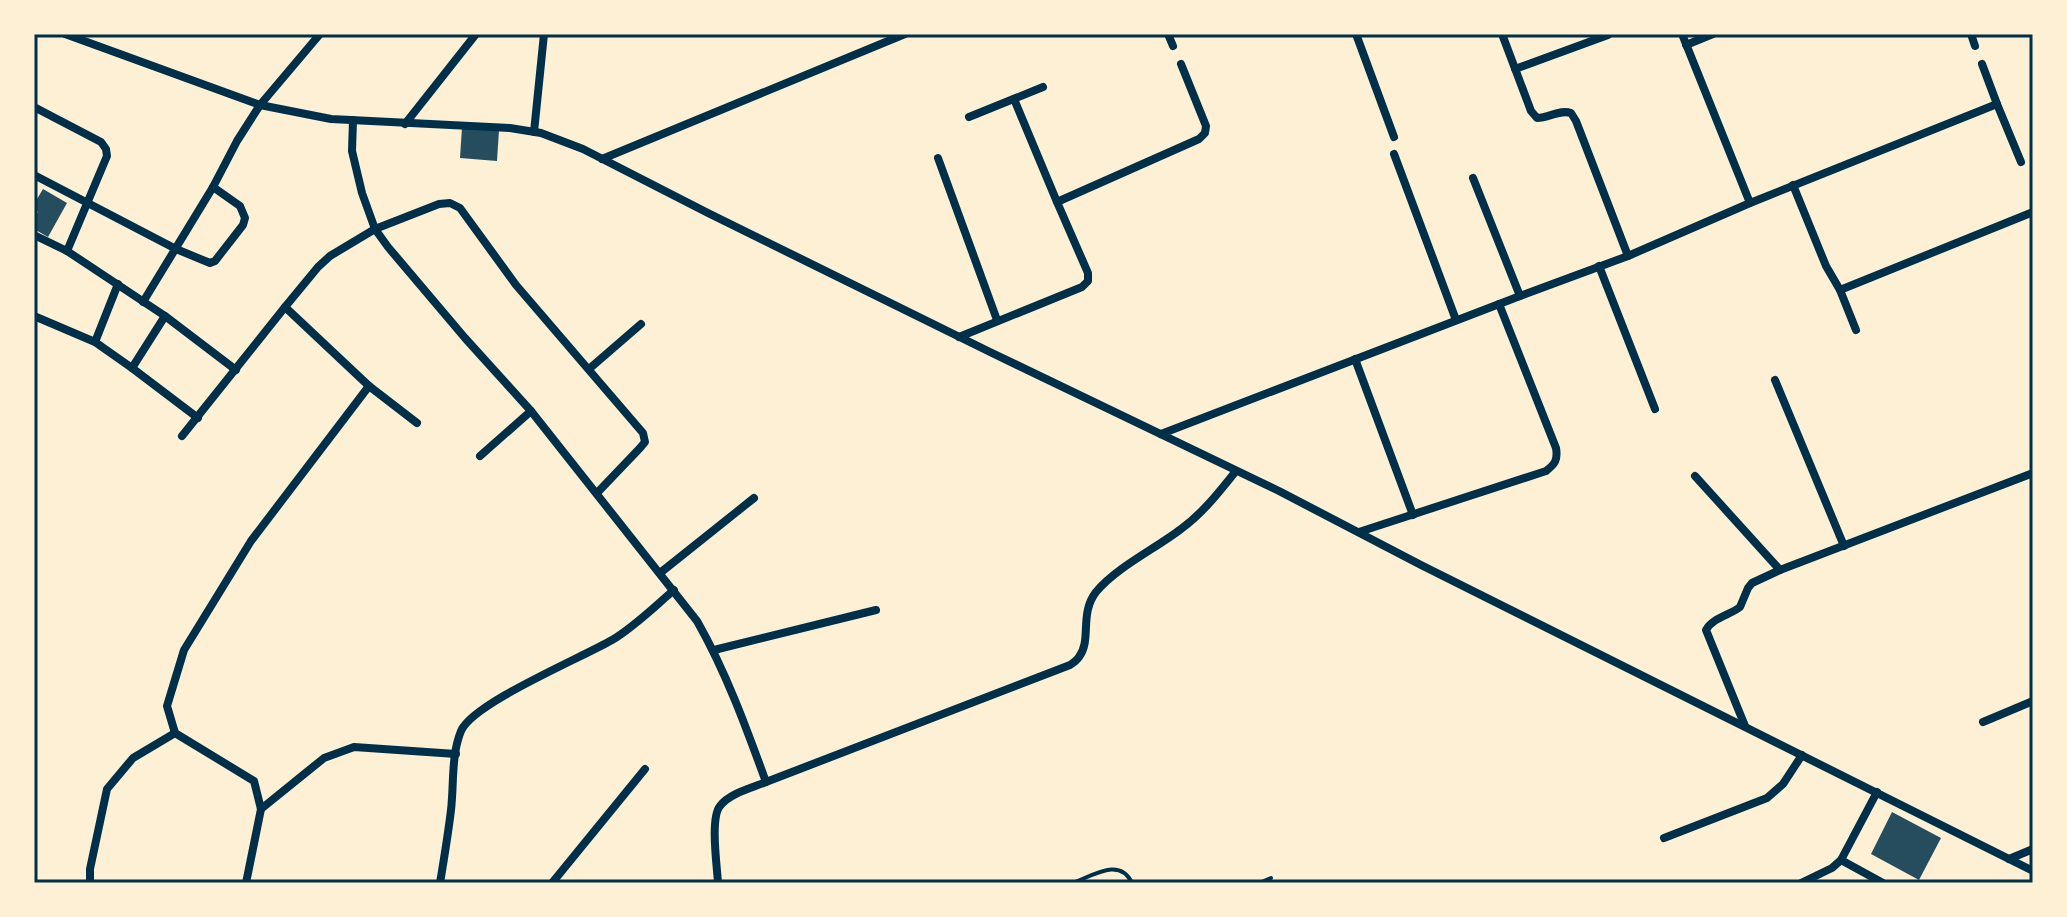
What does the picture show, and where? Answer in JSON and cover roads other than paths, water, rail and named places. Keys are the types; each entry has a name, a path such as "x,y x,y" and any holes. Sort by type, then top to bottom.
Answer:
{"street":[{"path":"65,34 260,105 331,119 510,128 534,132 583,149 1236,471 2033,871"},
{"path":"143,302 260,105 320,34"},
{"path":"405,124 476,34"},
{"path":"534,132 544,34"},
{"path":"602,159 905,34"},
{"path":"1168,34 1173,46"},
{"path":"1356,34 1394,137"},
{"path":"1502,34 1531,111 1537,118 1565,111 1571,113 1576,121 1628,256"},
{"path":"1682,34 1750,203"},
{"path":"1686,45 1713,34"},
{"path":"1971,34 1975,46"},
{"path":"1515,69 1608,35"},
{"path":"1057,202 1199,139 1205,133 1206,126 1181,64"},
{"path":"1982,64 2021,162"},
{"path":"969,117 1043,87"},
{"path":"959,337 1082,287 1088,281 1088,273 1014,99"},
{"path":"1161,434 1628,256 1793,185 1997,104"},
{"path":"34,107 101,142 106,149 107,156 67,251"},
{"path":"353,120 352,151 375,229 465,338 531,411 697,621 714,650 766,782"},
{"path":"1394,154 1456,320"},
{"path":"938,158 997,320"},
{"path":"34,175 204,262 215,261 245,218 240,206 213,187"},
{"path":"1473,178 1520,296"},
{"path":"1793,185 1856,330"},
{"path":"182,436 330,256 375,229 439,204 450,203 460,208 516,285 643,433 645,442 597,493"},
{"path":"1840,290 2033,212"},
{"path":"34,235 67,251 118,284 236,370"},
{"path":"1599,266 1655,409"},
{"path":"95,342 118,284"},
{"path":"1359,533 1546,471 1554,464 1556,448 1499,304"},
{"path":"285,307 369,386 417,423"},
{"path":"34,316 95,342 198,418"},
{"path":"132,368 165,316"},
{"path":"589,369 641,324"},
{"path":"1355,359 1413,515"},
{"path":"1775,380 1844,546"},
{"path":"246,883 261,809 254,781 175,733 167,706 184,650 251,541 369,386"},
{"path":"480,456 531,411"},
{"path":"718,883 715,819 719,807 734,796 766,782 1070,665 1080,656 1084,645 1086,614 1098,590 1195,518 1236,471"},
{"path":"1745,727 1706,630 1708,625 1740,607 1752,583 2033,473"},
{"path":"1695,476 1780,570"},
{"path":"660,573 754,498"},
{"path":"440,883 456,754 462,729 488,706 581,654 611,641 674,590"},
{"path":"714,650 876,610"},
{"path":"1983,722 2033,701"},
{"path":"90,883 90,869 107,789 133,758 175,733"},
{"path":"261,809 324,758 354,747 456,754"},
{"path":"1664,838 1767,798 1783,784 1802,755"},
{"path":"552,883 645,769"},
{"path":"1801,883 1832,868 1841,860 1877,792"},
{"path":"2009,859 2033,849"},
{"path":"1841,860 1883,883"}],"lane":[{"path":"1073,883 1111,869 1121,869 1128,874 1132,883"},
{"path":"1259,883 1271,878"}]}
